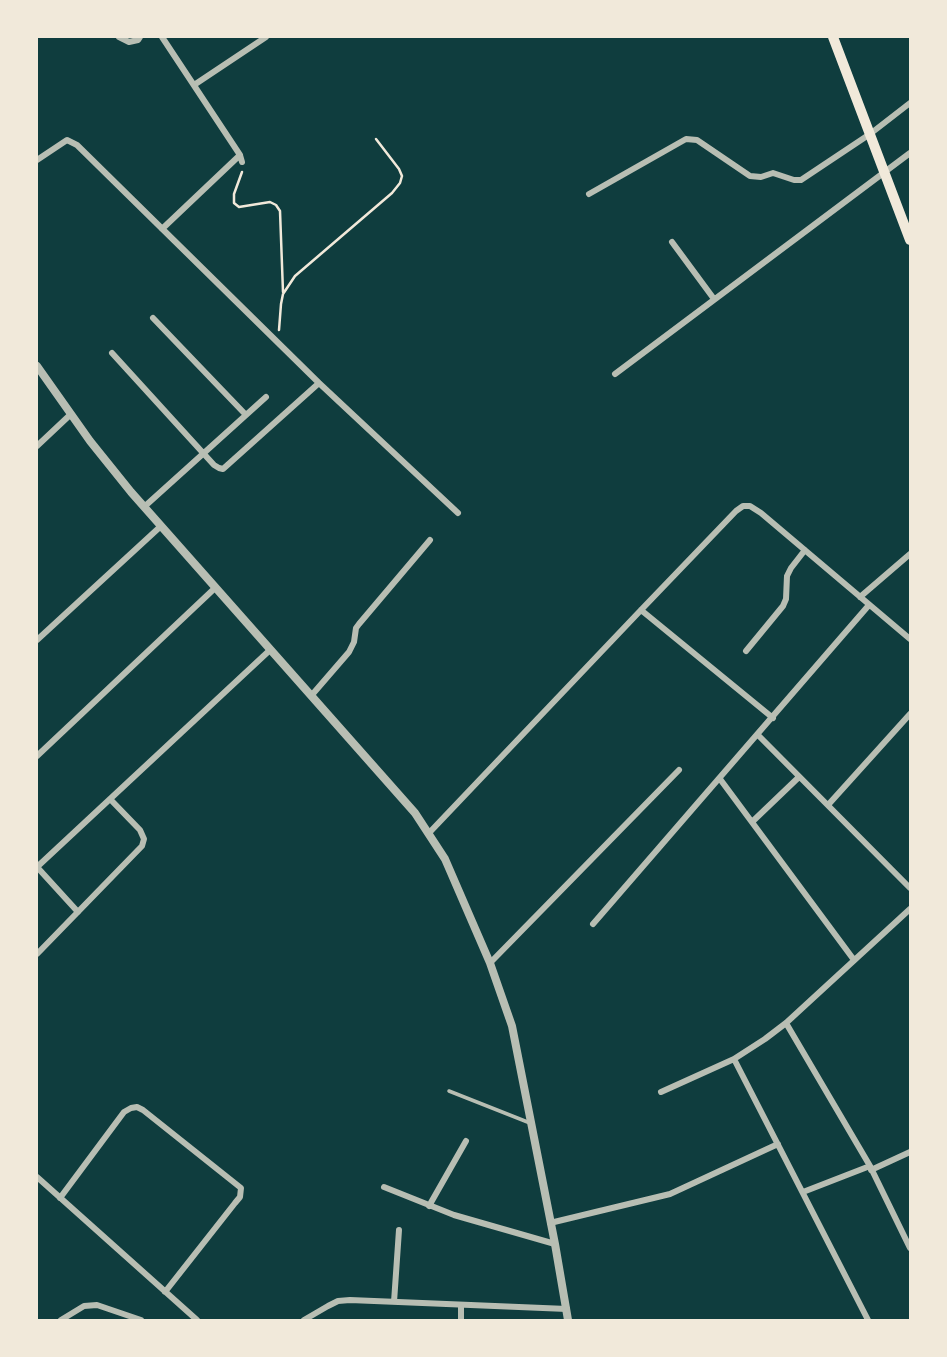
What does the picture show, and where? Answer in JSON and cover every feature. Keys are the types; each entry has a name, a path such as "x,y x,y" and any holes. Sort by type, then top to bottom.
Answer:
{"highway":[{"path":"834,37 884,172 908,227 910,240"}],"street":[{"path":"119,37 129,42 140,37"},
{"path":"194,85 267,37"},
{"path":"162,229 241,158 165,38"},
{"path":"589,194 686,139 697,140 750,176 756,178 773,173 801,180 870,134 910,103"},
{"path":"37,160 63,142 72,141 319,383 458,513"},
{"path":"615,374 910,153"},
{"path":"672,242 714,299"},
{"path":"153,318 246,415"},
{"path":"111,353 214,465 223,469 319,383"},
{"path":"37,366 90,441 144,507 415,813 445,859 491,963 512,1026 568,1320"},
{"path":"144,507 266,397"},
{"path":"37,446 71,414"},
{"path":"429,833 743,506 750,506 761,513 910,639"},
{"path":"37,640 161,526"},
{"path":"311,696 349,652 359,624 430,540"},
{"path":"746,651 783,606 787,576 804,550"},
{"path":"860,597 910,554"},
{"path":"37,756 215,588"},
{"path":"593,924 869,605"},
{"path":"641,610 773,718"},
{"path":"78,912 37,867 270,650"},
{"path":"828,805 910,714"},
{"path":"758,735 910,888"},
{"path":"491,963 679,770"},
{"path":"752,822 800,777"},
{"path":"720,779 854,960"},
{"path":"37,954 142,846 144,839 140,830 110,799"},
{"path":"661,1093 734,1059 765,1039 909,913"},
{"path":"786,1023 871,1168 910,1248"},
{"path":"734,1059 868,1320"},
{"path":"60,1198 124,1112 137,1107 241,1188 240,1197 165,1292"},
{"path":"429,1206 466,1141"},
{"path":"550,1223 670,1194 778,1144"},
{"path":"803,1192 910,1152"},
{"path":"37,1177 197,1320"},
{"path":"384,1187 454,1215 555,1244"},
{"path":"394,1301 399,1230"},
{"path":"304,1320 338,1301 350,1300 567,1309"},
{"path":"461,1304 461,1320"},
{"path":"61,1320 84,1306 97,1305 141,1320"}],"lane":[{"path":"449,1091 532,1124"}],"path":[{"path":"283,294 295,276 392,193 400,183 400,169 376,139"},
{"path":"241,158 242,172 234,194 234,203 239,206 270,202 280,211 283,294 278,343"}]}
